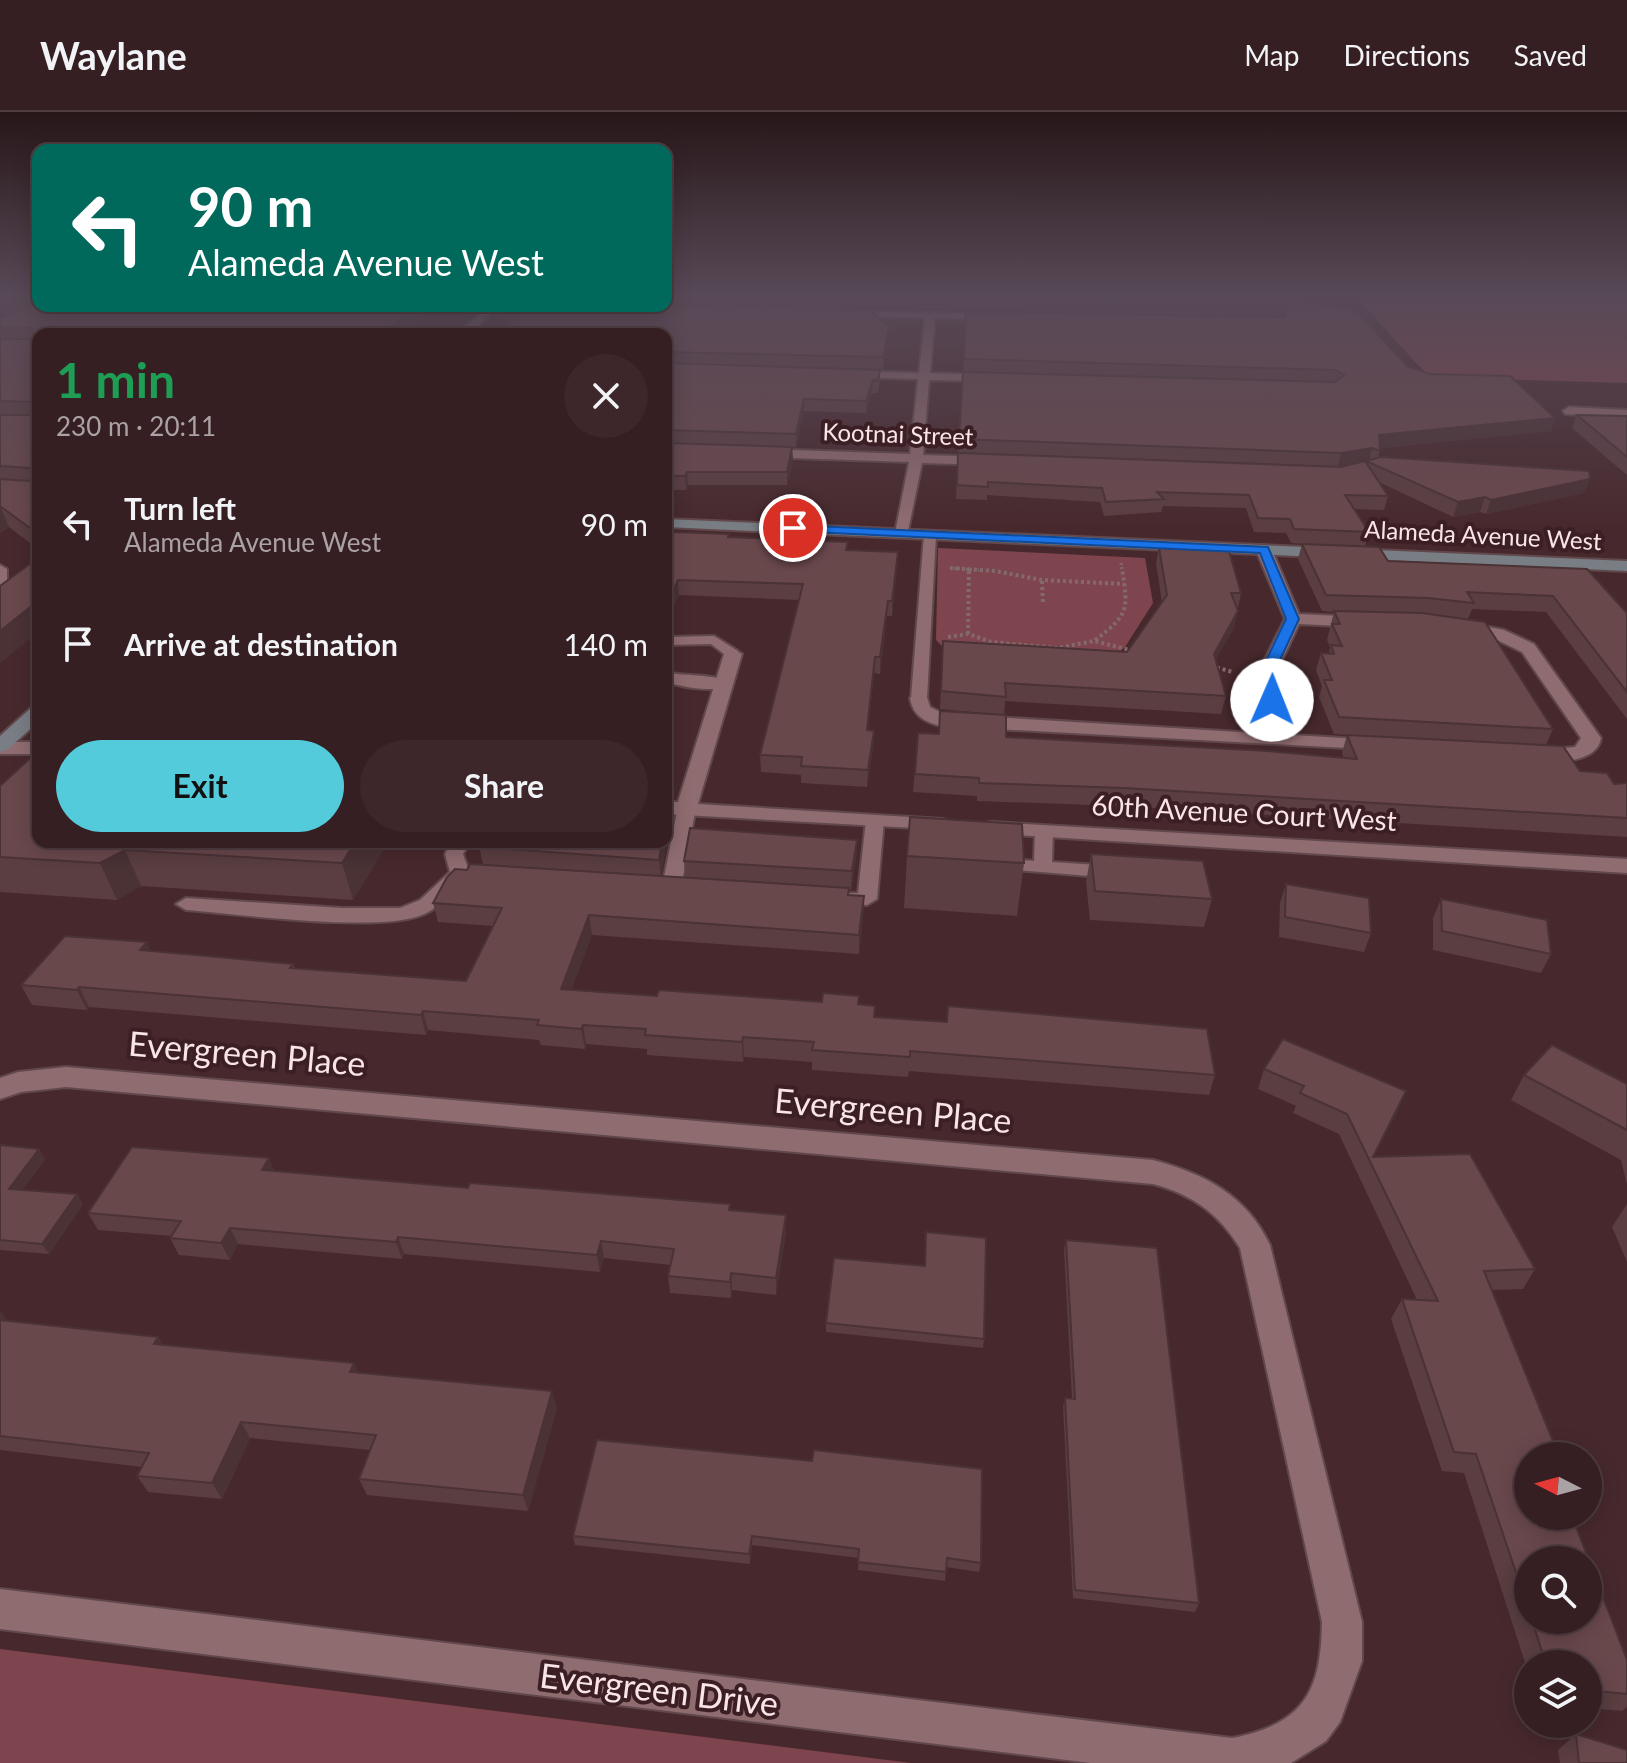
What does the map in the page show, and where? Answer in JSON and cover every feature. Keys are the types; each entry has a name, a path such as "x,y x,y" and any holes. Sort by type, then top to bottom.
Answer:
{"street":[{"path":"836,374 1004,379"},
{"path":"902,533 916,458 925,376"},
{"path":"1569,411 1627,414"},
{"name":"Kootnai Street","path":"744,452 1010,461"},
{"name":"Alameda Avenue West","path":"672,527 902,533 1624,570"},
{"path":"1264,550 1293,619 1267,673 1285,741"},
{"path":"1293,619 1383,623"},
{"path":"1442,626 1484,630 1522,644 1532,652 1591,738 1591,743 1580,753 1557,756 1511,754"},
{"path":"676,807 733,654"},
{"path":"919,698 924,713 941,720 1391,747"},
{"path":"0,747 32,718"},
{"path":"0,747 32,748"},
{"name":"60th Avenue Court West","path":"676,807 1627,866"},
{"name":"Evergreen Place","path":"0,1089 18,1082 66,1077 1153,1172 1185,1180 1215,1195 1239,1218 1255,1245 1304,1456 1342,1622 1342,1661 1325,1707 1311,1726"},
{"name":"Evergreen Drive","path":"0,1609 1232,1759 1270,1752 1311,1726"}],"lane":[{"path":"919,698 930,535"},
{"path":"0,569 0,582"},
{"path":"672,641 714,640 733,654"},
{"path":"672,679 724,684"},
{"path":"639,886 678,889 676,807"},
{"path":"821,897 867,899 866,819"},
{"path":"1043,867 1044,832"},
{"path":"458,848 454,854 460,873"},
{"path":"979,863 1130,873"},
{"path":"186,904 373,915 412,913 432,900 460,873 505,876"}],"path":[{"path":"946,637 968,634 991,642 1058,648 1094,641 1122,621 1129,599 1119,543"},
{"path":"928,567 969,569 1042,580 1124,584"},
{"path":"968,634 969,569"},
{"path":"1042,580 1043,604"},
{"path":"1094,641 1144,654"},
{"path":"1206,665 1233,672"}],"shaded area":[{"path":"1426,374 1627,374 1627,383 1429,377"},
{"path":"938,548 1145,558 1153,603 1125,647 1108,661 947,651 936,640"},
{"path":"0,1649 911,1763 0,1763"}],"building":[{"path":"0,374 32,374 32,403 0,401"},
{"path":"672,374 879,374 878,381 873,380 866,401 804,399 796,434 672,430"},
{"path":"963,374 1335,382 1344,375 1510,376 1555,418 1379,435 1380,451 1372,448 1341,453 959,439"},
{"path":"0,415 32,415 32,470 0,466"},
{"path":"1577,415 1627,416 1627,457"},
{"path":"672,443 792,447 787,472 687,472 685,476 672,476"},
{"path":"958,453 1341,467 1365,461 1388,496 1345,495 1369,532 1294,529 1290,519 1258,518 1249,495 1157,492 1164,499 1106,502 1102,488 988,482 988,487 957,485"},
{"path":"1381,457 1589,471 1590,479 1491,500 1485,497 1458,502 1366,461"},
{"path":"32,474 32,530 0,506 0,479 30,481"},
{"path":"672,533 848,542 846,550 898,552 880,657 875,657 867,730 874,731 868,770 801,766 802,757 760,755 803,584 678,580 672,594"},
{"path":"1302,544 1379,547 1388,561 1587,569 1627,613 1627,692 1553,596 1467,592 1474,603 1428,598 1326,595"},
{"path":"1159,548 1229,551 1241,593 1231,593 1238,611 1214,654 1226,696 1005,683 1006,697 941,691 943,641 1127,652 1167,595"},
{"path":"32,562 32,606 0,631 0,586"},
{"path":"1334,611 1422,613 1485,622 1553,729 1339,717 1324,680 1332,680 1321,653 1334,654 1331,645 1342,646 1332,624 1340,624"},
{"path":"940,711 1006,715 1006,737 1268,751 1357,759 1347,735 1563,746 1580,771 1607,773 1614,784 1627,783 1627,818 1125,788 979,783 979,778 915,774 918,733 939,734"},
{"path":"32,757 32,848 351,848 342,863 125,850 100,863 0,857 0,786"},
{"path":"910,817 1022,824 1024,863 907,856"},
{"path":"690,828 857,840 852,871 684,861"},
{"path":"493,848 661,848 659,860"},
{"path":"1091,854 1203,861 1212,899 1095,891"},
{"path":"470,864 849,888 848,895 864,896 859,935 589,915 561,989 657,996 659,990 822,1002 823,993 859,996 858,1004 875,1006 874,1017 947,1022 948,1006 1207,1029 1215,1075 910,1051 910,1057 812,1050 814,1042 743,1037 742,1042 645,1035 646,1029 537,1025 539,1020 423,1011 421,1015 21,985 65,936 147,942 140,950 293,964 290,968 466,981 502,908 433,903 447,877 455,869 467,870"},
{"path":"1286,884 1369,898 1371,933 1285,917"},
{"path":"1441,899 1547,920 1551,954 1442,931"},
{"path":"1283,1039 1406,1091 1373,1157 1470,1154 1535,1269 1484,1271 1553,1442 1514,1442 1514,1530 1577,1530 1583,1546 1514,1546 1514,1567 1476,1454 1454,1452 1402,1299 1438,1301 1347,1114 1300,1093 1304,1086 1264,1069"},
{"path":"1552,1045 1627,1084 1627,1130 1524,1075"},
{"path":"0,1145 39,1149 9,1189 77,1194 42,1244 0,1240"},
{"path":"132,1147 269,1158 262,1170 468,1188 470,1183 730,1204 729,1210 786,1215 776,1278 731,1273 730,1282 668,1276 674,1249 601,1241 597,1255 398,1237 396,1242 230,1228 221,1243 170,1238 181,1221 88,1213"},
{"path":"926,1232 986,1238 984,1339 826,1323 834,1258 925,1266"},
{"path":"1066,1240 1157,1248 1199,1603 1075,1590 1065,1398 1075,1399"},
{"path":"0,1320 158,1337 154,1344 354,1363 350,1372 552,1391 523,1495 359,1479 376,1435 241,1422 212,1483 137,1476 149,1453 0,1436"},
{"path":"597,1440 812,1461 814,1450 982,1469 981,1563 947,1558 946,1572 858,1562 859,1549 752,1536 749,1554 573,1536"},
{"path":"1602,1595 1627,1660 1627,1694 1602,1691 1602,1650 1542,1650 1536,1634 1602,1634"},
{"path":"1576,1738 1589,1738 1627,1750 1627,1763 1579,1763"}],"route":[{"path":"793,528 1264,550 1293,619 1267,673 1272,700"}]}
